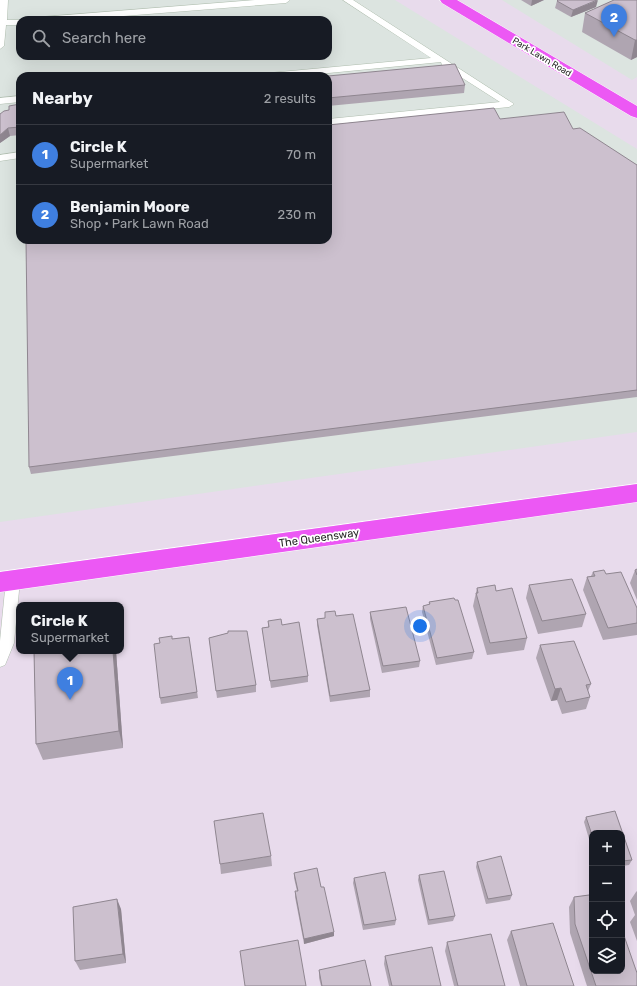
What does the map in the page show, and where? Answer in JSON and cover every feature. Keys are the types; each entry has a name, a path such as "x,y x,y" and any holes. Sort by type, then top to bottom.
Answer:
{"main road":[{"name":"Park Lawn Road","path":"447,0 637,113"},
{"name":"The Queensway","path":"7,581 637,493"}],"lane":[{"path":"0,46 4,0"},
{"path":"91,16 286,0"},
{"path":"332,122 509,104 347,0"},
{"path":"2,23 16,22"},
{"path":"312,72 440,60"},
{"path":"0,101 16,99"},
{"path":"0,158 16,156"},
{"path":"0,661 7,643 7,581"}],"shaded area":[{"path":"0,0 395,0 637,149 637,432 0,522"},
{"path":"502,0 637,0 637,77 632,80"}],"building":[{"path":"597,0 573,10 557,1"},
{"path":"614,0 637,0 637,40 585,13"},
{"path":"455,64 465,85 332,98 332,76"},
{"path":"16,105 16,127 8,128 0,135 0,114 9,110 9,106"},
{"path":"494,108 500,119 564,112 573,129 580,128 637,165 637,390 29,467 26,244 332,244 332,125"},
{"path":"604,570 606,574 621,572 637,608 637,623 608,628 587,577 595,576 593,572"},
{"path":"572,579 586,614 542,621 529,585"},
{"path":"495,585 496,591 512,588 527,638 490,643 476,593 478,593 477,588"},
{"path":"454,598 455,600 458,600 474,652 437,658 423,606 430,604 429,602"},
{"path":"406,607 420,661 383,666 370,612"},
{"path":"335,611 336,616 353,614 370,690 330,696 317,619 325,618 325,612"},
{"path":"281,619 282,625 299,622 308,676 270,681 262,628 269,627 268,621"},
{"path":"228,631 247,631 256,685 216,691 209,638 228,633"},
{"path":"172,636 172,639 189,637 197,692 160,698 154,644 160,643 159,638"},
{"path":"574,641 591,684 586,685 590,697 566,702 561,688 555,689 540,645"},
{"path":"34,654 113,654 119,731 36,744"},
{"path":"615,811 622,830 590,830 586,817"},
{"path":"263,813 271,856 220,864 214,821"},
{"path":"625,840 632,860 625,861"},
{"path":"501,856 512,895 488,899 477,862"},
{"path":"317,868 321,887 324,887 334,932 304,939 295,891 298,891 294,873"},
{"path":"444,871 455,916 429,920 419,875"},
{"path":"385,872 396,920 364,925 354,878"},
{"path":"589,895 589,965 575,924 574,897"},
{"path":"117,899 123,954 75,961 73,907"},
{"path":"553,923 574,986 527,986 511,931"},
{"path":"491,934 505,986 458,986 447,942"},
{"path":"625,939 637,973 637,986 596,986 592,974 625,974"},
{"path":"298,940 306,986 245,986 240,951"},
{"path":"432,947 441,986 392,986 385,956"},
{"path":"365,960 371,986 322,986 319,970"}],"place":[{"name":"Benjamin Moore","path":"614,37"},
{"name":"Circle K","path":"70,700"}]}
